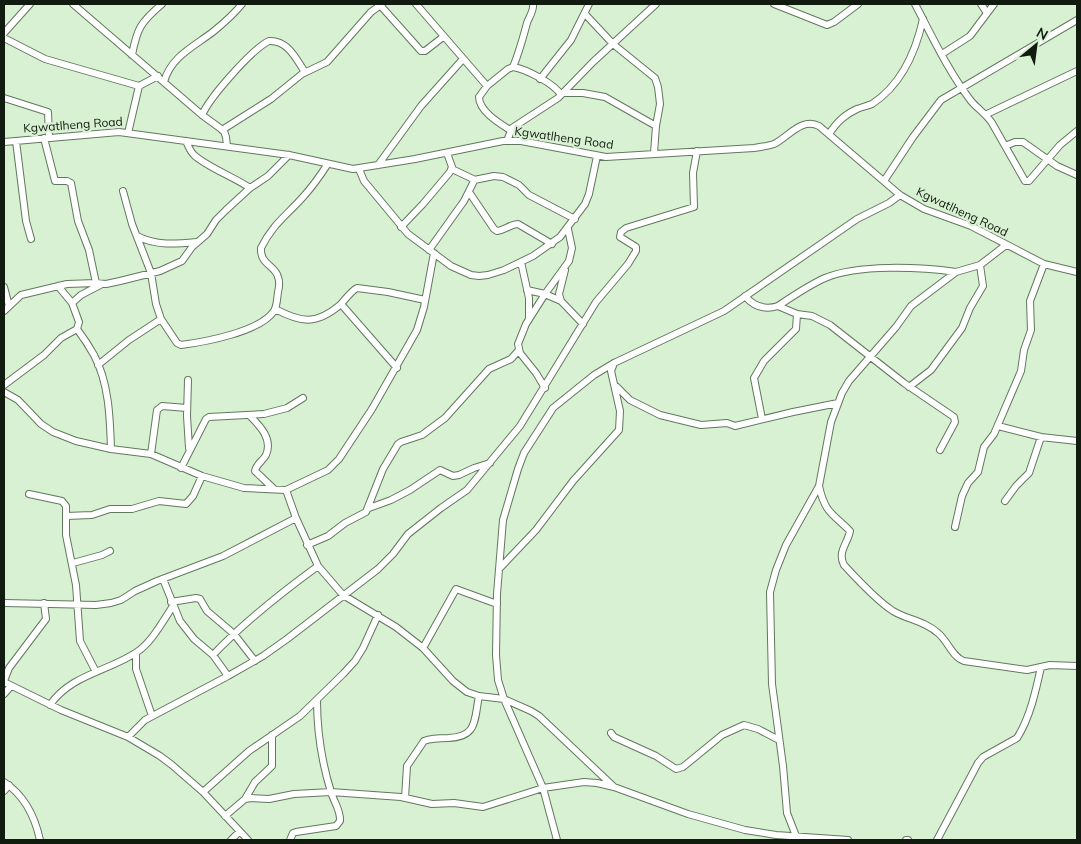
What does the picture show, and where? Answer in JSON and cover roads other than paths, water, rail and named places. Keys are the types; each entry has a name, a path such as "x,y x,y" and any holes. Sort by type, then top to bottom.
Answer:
{"street":[{"path":"4,33 30,4"},
{"path":"73,4 222,130 226,134 227,146"},
{"path":"132,55 135,38 142,22 162,4"},
{"path":"164,82 168,68 181,54 225,22 242,4"},
{"path":"222,130 271,99 305,72 327,62 349,35 381,4 421,51 425,51 444,37"},
{"path":"416,4 487,86"},
{"path":"510,130 497,122 479,103 479,97 487,86 513,67 534,7 533,4"},
{"path":"540,79 571,40 589,4"},
{"path":"507,141 510,130 562,94 656,4"},
{"path":"774,4 827,25 858,4"},
{"path":"915,4 962,87 975,105 987,114 1021,175 1027,182 1060,145 1077,131"},
{"path":"981,4 987,13"},
{"path":"942,54 970,36 994,4"},
{"path":"585,14 613,44 654,78 658,87 660,104 654,154"},
{"path":"829,134 844,115 871,104 898,78 914,48 922,18"},
{"path":"884,181 904,149 941,100 1077,20"},
{"path":"4,38 45,58 139,86 158,76"},
{"path":"202,115 208,102 222,85 269,40 278,41 289,48 305,72"},
{"path":"378,166 421,106 463,59"},
{"path":"513,67 540,79 558,89 562,94"},
{"path":"987,114 1077,72"},
{"path":"128,133 139,86"},
{"path":"562,94 583,92 605,97 656,126"},
{"path":"4,98 48,112 46,138 55,180 71,183 78,221 100,283"},
{"name":"Kgwatlheng Road","path":"4,142 109,132 128,133 289,155 346,169 359,169 507,141 521,141 597,156 766,146 775,143 807,123 816,124 900,195 924,209 970,226 1044,264 1077,272"},
{"path":"16,140 26,221 31,239"},
{"path":"186,141 190,150 198,158 250,188"},
{"path":"1005,146 1015,142 1023,142 1064,170 1077,175"},
{"path":"128,737 145,720 255,661 287,639 378,569 393,554 408,534 467,490 520,426 596,302 628,264 637,249 620,237 621,232 626,228 694,207 693,173 697,151"},
{"path":"447,153 452,169 474,180 503,176 518,184 529,195 575,219"},
{"path":"4,311 21,295 74,283 120,281 174,266 182,261 207,234 222,213 250,188 268,176 289,155"},
{"path":"359,169 364,181 408,234 431,252 461,271 479,276 488,276 520,262 552,244 568,229 585,204 589,194 597,156"},
{"path":"124,192 137,236 151,273 156,304 162,319 174,339 181,344 205,342 251,328 269,316 275,309 279,286 278,277 274,270 264,262 261,248 271,230 282,216 304,196 327,165"},
{"path":"401,227 452,169"},
{"path":"4,392 18,400 42,424 53,432 76,441 111,449 151,454 202,476 244,488 286,490 321,475 334,464 372,409 417,330 425,300 431,252 469,192 474,180"},
{"path":"469,192 497,232 514,224 520,224 552,244"},
{"path":"557,840 543,788 504,699 498,680 496,655 497,604 505,510 524,453 553,408 594,375 614,363 719,314 857,219 900,195"},
{"path":"560,301 559,294 572,254 568,229"},
{"path":"137,236 164,244 198,242"},
{"path":"796,836 787,813 772,684 770,592 776,570 786,545 819,486 826,447 838,403 845,387 896,327 911,306 956,272 980,265 1006,245"},
{"path":"520,262 528,290 529,319"},
{"path":"955,527 962,496 968,483 978,472 984,447 993,437 1021,371 1024,350 1031,330 1030,301 1044,264"},
{"path":"909,386 931,370 962,328 970,308 983,286 980,265"},
{"path":"545,388 536,373 521,355 519,340 529,319 545,294 566,268"},
{"path":"745,296 755,306 766,308 778,306 824,278 835,275 896,268 924,268 956,272"},
{"path":"72,303 100,283"},
{"path":"4,384 44,355 61,338 77,329 79,322 72,303 58,286"},
{"path":"4,287 9,306"},
{"path":"275,309 296,318 311,320 326,314 341,304 357,288 425,300"},
{"path":"528,290 545,294 560,301 583,324"},
{"path":"341,304 396,368"},
{"path":"778,306 797,314 812,316 824,322 870,358 954,417 955,422 940,450"},
{"path":"762,419 754,378 764,360 796,331 797,314"},
{"path":"98,365 129,340 162,319"},
{"path":"77,329 95,356 104,380 111,449"},
{"path":"369,508 383,469 398,444 422,435 445,418 489,369 511,359 519,350"},
{"path":"500,568 536,530 595,455 616,435 620,423 620,411 611,371 614,363"},
{"path":"188,380 187,408 190,449"},
{"path":"614,384 623,395 640,406 660,415 685,422 706,425 727,423 736,426 838,403"},
{"path":"181,468 209,416 250,416 276,412 303,398"},
{"path":"151,454 157,410 162,406 187,408"},
{"path":"250,416 261,426 267,437 266,456 256,466 255,471 274,489"},
{"path":"998,426 1041,437 1077,441"},
{"path":"1005,501 1029,472 1041,437"},
{"path":"307,545 328,536 345,523 363,514 369,508 391,500 410,490 440,470 453,476 490,463"},
{"path":"66,516 92,514 110,509 132,509 159,500 186,504 193,496 202,476"},
{"path":"819,486 822,499 829,512 850,531 842,551 841,560 848,570 892,610 918,620 934,629 961,661 1027,670 1050,665 1077,666"},
{"path":"286,490 307,545 318,566 343,595 378,615 423,648 452,681 466,692 479,696 504,699 539,716 614,787"},
{"path":"29,494 64,503 66,506 66,535 73,563 80,641 96,672"},
{"path":"4,603 111,604 163,579 223,556 296,518"},
{"path":"73,563 110,551"},
{"path":"213,655 234,634 283,592 318,566"},
{"path":"163,579 180,622 194,639 213,655 228,676"},
{"path":"423,648 456,589 497,604"},
{"path":"50,706 56,697 68,687 136,653 148,641 172,604 198,598 207,611 234,634 255,661"},
{"path":"44,603 46,619 9,668 4,681 50,706 128,737 172,765 203,792 248,840"},
{"path":"203,792 240,759 300,716 317,700 354,661 363,648 378,615"},
{"path":"136,653 136,669 152,716"},
{"path":"936,840 983,756 1018,738 1021,734 1041,667"},
{"path":"4,694 11,686"},
{"path":"406,798 407,766 424,741 435,738 466,736 474,723 479,696"},
{"path":"290,840 293,833 336,826 340,822 340,814 331,792 321,744 317,700"},
{"path":"611,733 614,737 656,756 676,769 683,767 722,735 744,725 758,729 779,740"},
{"path":"225,816 245,799 255,782 272,766 272,735"},
{"path":"245,799 269,799 299,794 331,792 406,798 432,804 454,803 483,807 543,788 584,782 614,787 688,814 768,834 848,840"},
{"path":"4,791 6,784 18,793 34,818 40,840"},
{"path":"231,840 239,832"}]}
